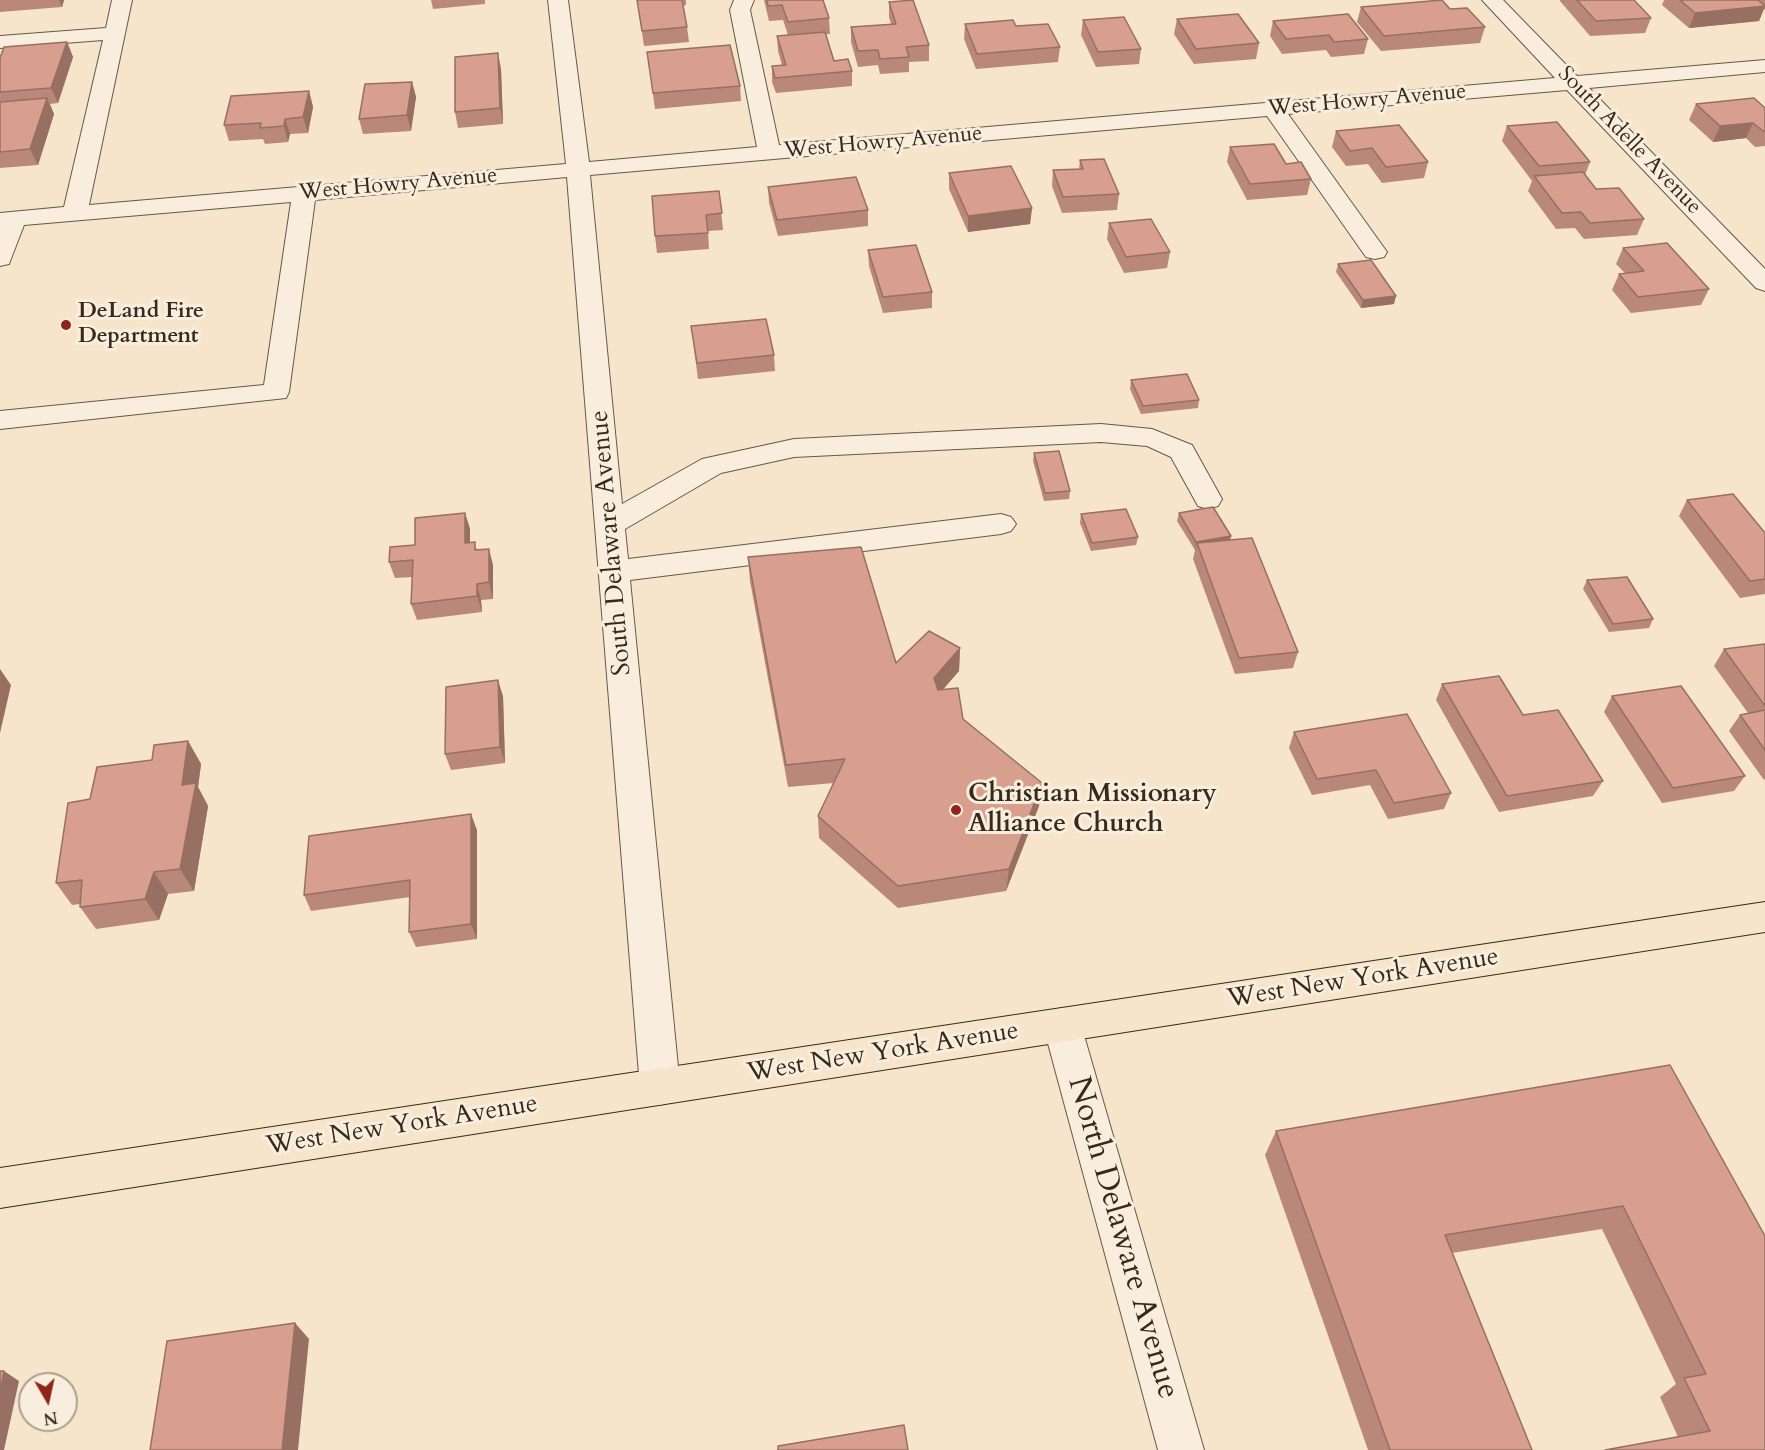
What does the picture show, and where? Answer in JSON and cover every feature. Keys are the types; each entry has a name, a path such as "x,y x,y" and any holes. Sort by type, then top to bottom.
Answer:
{"main road":[{"name":"West New York Avenue","path":"0,1188 1765,917"}],"street":[{"path":"75,213 122,0"},
{"name":"South Delaware Avenue","path":"558,0 578,170 660,1087"},
{"path":"744,0 740,10 769,153"},
{"name":"South Adelle Avenue","path":"1491,0 1765,283"},
{"path":"0,42 115,33"},
{"name":"West Howry Avenue","path":"7,219 1765,66"},
{"path":"1273,109 1375,252"},
{"path":"0,420 276,392 304,193"},
{"path":"0,260 7,219"},
{"path":"610,524 712,466 794,448 1089,434 1152,438 1182,451 1208,499"},
{"path":"614,571 927,531 1001,524"},
{"name":"North Delaware Avenue","path":"1062,1025 1181,1450"}],"building":[{"path":"637,0 682,0 687,27 642,31"},
{"path":"767,0 823,0 829,18 788,22 782,5 768,6"},
{"path":"913,0 929,45 906,47 909,57 880,59 878,50 858,51 851,27 896,24 889,2"},
{"path":"1442,0 1450,9 1467,8 1485,27 1384,36 1361,7"},
{"path":"1577,0 1634,0 1651,18 1596,21"},
{"path":"1680,0 1758,0 1765,6 1695,13"},
{"path":"1238,14 1259,43 1196,49 1177,19"},
{"path":"1348,14 1368,39 1334,42 1329,35 1286,39 1273,21"},
{"path":"1124,17 1141,49 1098,52 1083,20"},
{"path":"1013,20 1016,26 1048,24 1060,47 977,54 965,24"},
{"path":"825,32 834,61 848,59 852,71 775,78 772,66 786,65 777,36"},
{"path":"67,42 51,88 0,92 0,58 4,47"},
{"path":"730,45 740,86 653,93 647,52"},
{"path":"498,53 500,108 455,112 455,57"},
{"path":"412,82 407,115 359,119 365,84"},
{"path":"309,91 303,117 285,119 284,126 260,128 261,123 224,125 231,96"},
{"path":"47,98 30,149 0,152 0,102"},
{"path":"1754,98 1765,108 1765,131 1753,123 1720,126 1696,104"},
{"path":"1557,122 1590,162 1539,166 1507,126"},
{"path":"1399,125 1428,162 1386,167 1372,148 1350,151 1336,131"},
{"path":"1274,144 1286,164 1301,162 1311,179 1250,184 1230,147"},
{"path":"1104,159 1119,194 1063,197 1053,170 1083,169 1080,160"},
{"path":"1011,166 1032,208 968,216 949,173"},
{"path":"1583,172 1596,189 1619,188 1644,219 1590,223 1581,212 1562,213 1534,176"},
{"path":"856,177 868,210 777,220 768,187"},
{"path":"719,191 722,213 706,215 708,233 655,236 652,196"},
{"path":"1151,219 1170,252 1126,257 1109,223"},
{"path":"1667,243 1709,289 1638,297 1619,274 1644,271 1623,248"},
{"path":"916,245 932,292 883,297 868,250"},
{"path":"1371,260 1396,296 1363,300 1338,264"},
{"path":"766,319 774,355 697,363 691,326"},
{"path":"1187,374 1199,400 1143,406 1131,380"},
{"path":"1059,451 1070,491 1045,493 1034,453"},
{"path":"1733,494 1765,533 1765,579 1750,581 1687,500"},
{"path":"1213,507 1231,536 1196,542 1179,513"},
{"path":"1126,509 1138,537 1092,543 1081,514"},
{"path":"465,513 465,543 475,542 475,550 489,549 489,582 477,584 477,596 411,604 413,560 389,562 390,547 415,545 415,518"},
{"path":"1252,538 1298,652 1239,658 1197,543"},
{"path":"861,547 896,663 929,631 960,648 934,678 938,690 958,688 963,719 1042,783 1009,869 898,886 818,816 845,759 786,765 748,557"},
{"path":"1627,577 1653,619 1613,624 1587,580"},
{"path":"1765,644 1765,706 1724,649"},
{"path":"1499,676 1523,715 1558,710 1603,781 1507,796 1442,684"},
{"path":"498,680 500,747 445,754 446,687"},
{"path":"1681,686 1745,776 1673,788 1612,696"},
{"path":"1765,710 1765,750 1740,715"},
{"path":"1407,714 1451,793 1394,803 1376,770 1317,779 1294,732"},
{"path":"188,741 182,785 196,783 180,869 154,872 145,899 80,907 82,880 56,883 68,803 90,799 97,767 152,760 154,745"},
{"path":"471,814 471,924 409,932 410,880 304,895 309,836"},
{"path":"1670,1065 1765,1236 1765,1450 1605,1450 1710,1431 1684,1378 1706,1374 1623,1206 1445,1235 1532,1450 1390,1450 1276,1131"},
{"path":"295,1323 282,1450 150,1450 167,1341"},
{"path":"0,1371 4,1371 0,1391"},
{"path":"904,1425 908,1450 778,1450 778,1446"}],"place":[{"name":"DeLand Fire Department","path":"66,325"},
{"name":"Christian Missionary Alliance Church","path":"956,810"}]}
